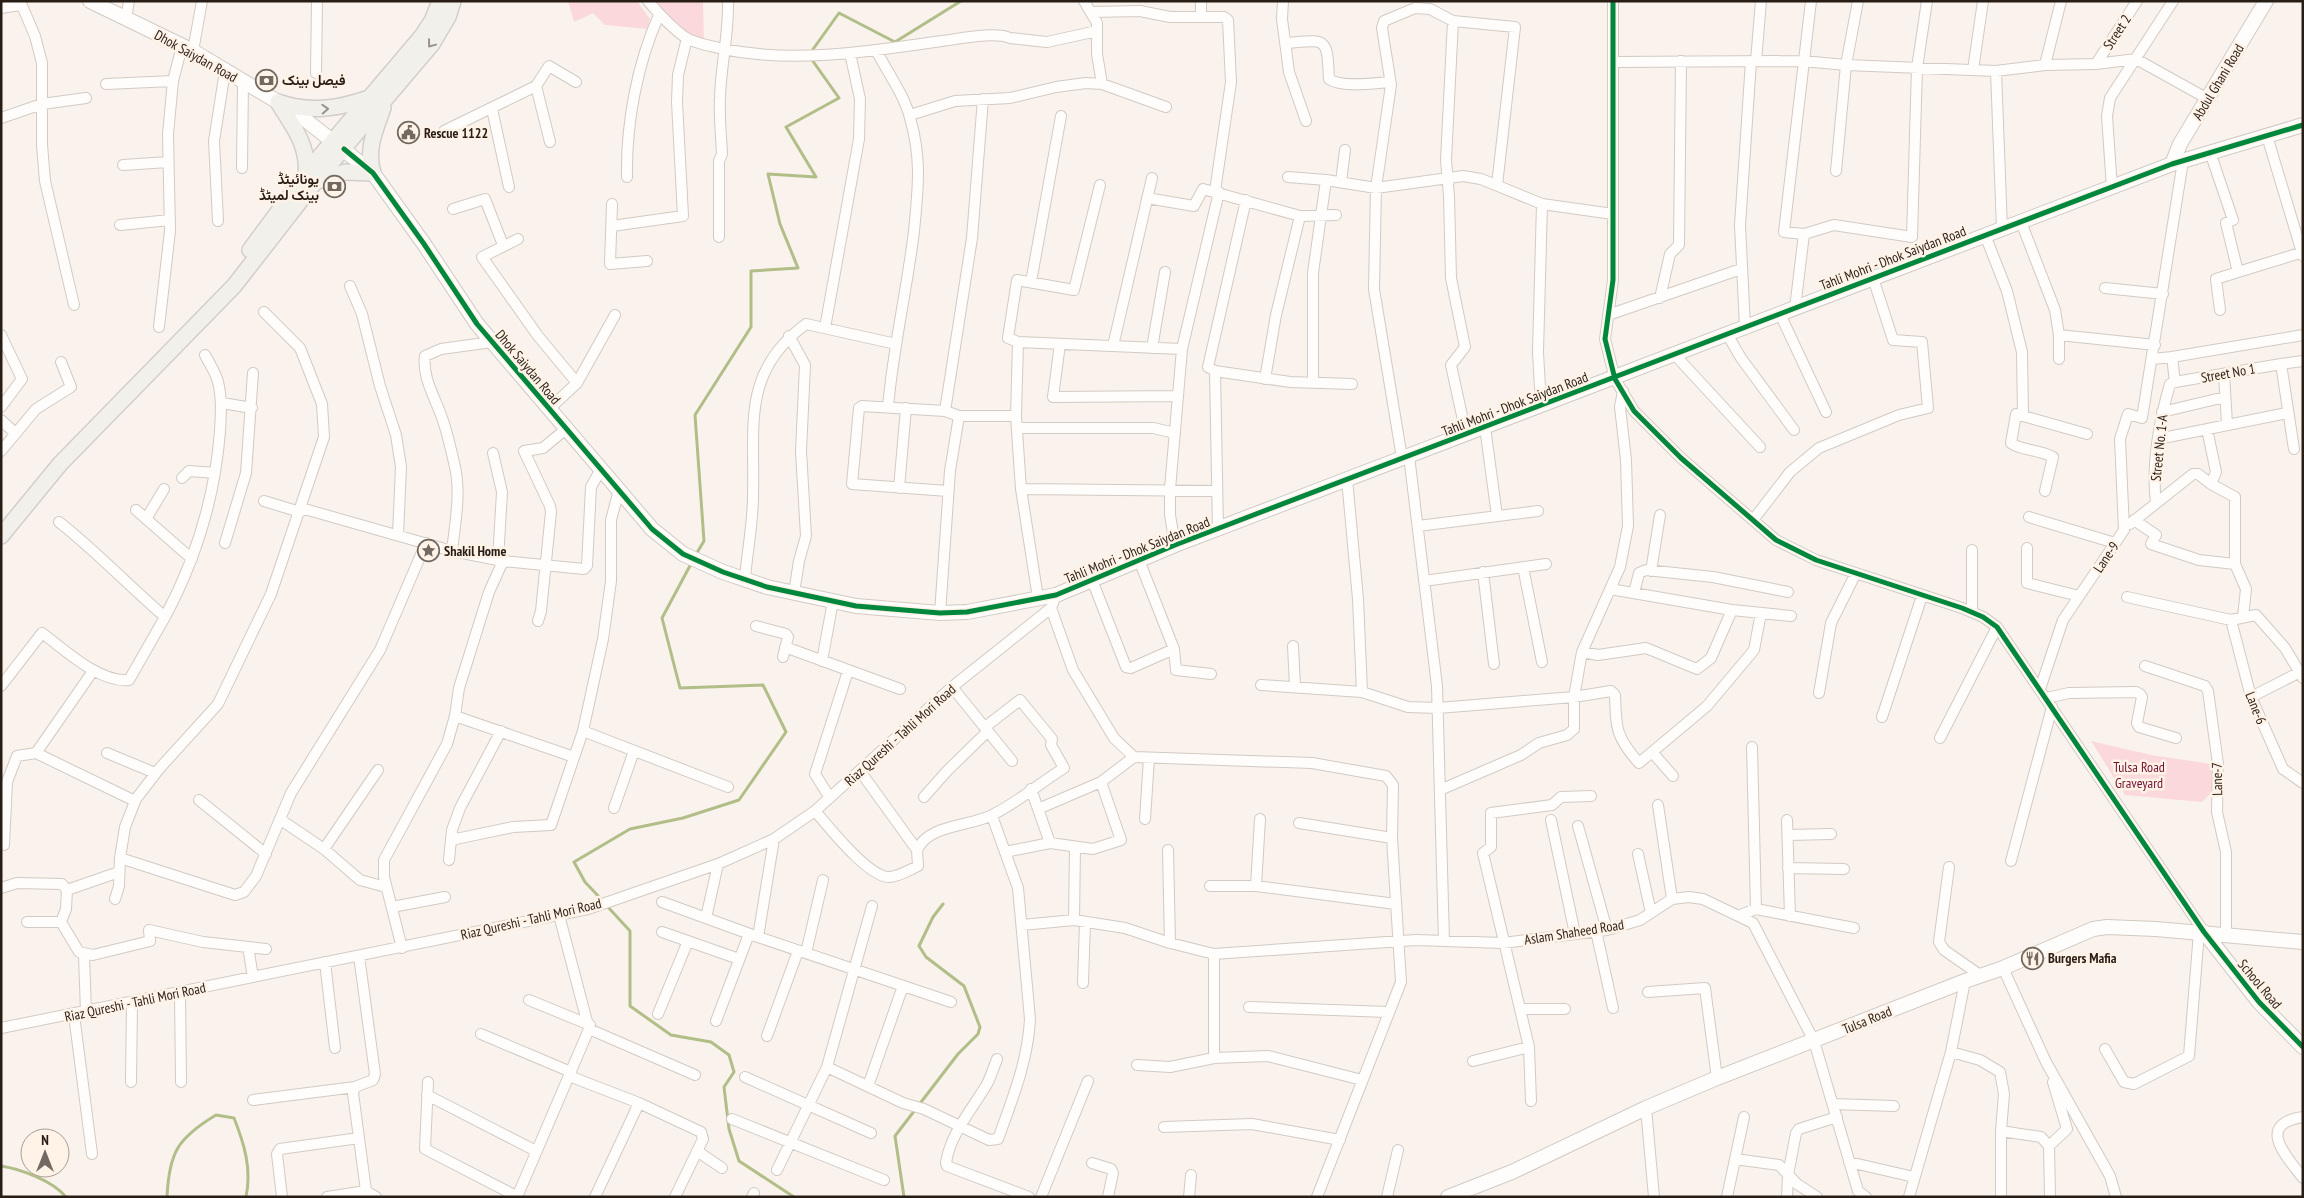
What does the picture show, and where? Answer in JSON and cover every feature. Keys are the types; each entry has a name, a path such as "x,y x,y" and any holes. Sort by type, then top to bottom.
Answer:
{"main road":[{"path":"339,145 371,97 422,36 432,21 440,1"},
{"path":"1,522 32,485 84,429 210,299 339,145 388,97 432,44 448,17 453,1"},
{"path":"278,102 303,108 331,108 371,97"},
{"path":"1,536 60,464 234,286 310,178 338,173 373,173 370,158 371,144 388,97"},
{"path":"278,102 303,144 310,178"}],"street":[{"name":"Dhok Saiydan Road","path":"90,1 187,49 278,102 339,145 373,173 424,244 477,324 652,529 683,554 723,572"},
{"path":"126,19 128,1"},
{"path":"160,327 164,304 170,220 168,134 173,81 187,49 202,1"},
{"path":"316,72 317,1"},
{"path":"648,1 660,15 687,38 704,45 753,55 820,56 978,36 1004,36 1047,42 1097,31"},
{"path":"720,237 719,161 722,154 720,97 723,49 728,32 728,1"},
{"path":"1084,1 1097,23 1102,84"},
{"path":"1201,1 1201,17"},
{"path":"1283,1 1282,19 1289,72 1306,121"},
{"path":"1613,1 1613,280 1605,339 1614,379 1634,411 1681,458 1776,540 1808,556 1972,612 1997,627 2202,932 2189,1056 2134,1084 2128,1084 2124,1082 2105,1049"},
{"path":"1745,327 1740,225 1753,61 1761,1"},
{"path":"1811,1 1784,232 1804,234 1834,225 1912,237 1917,68 1927,1"},
{"path":"1836,171 1846,65 1858,1"},
{"path":"1973,70 1983,1"},
{"path":"2045,65 2062,1"},
{"name":"Street 2","path":"2096,64 2137,1"},
{"path":"2112,188 2107,116 2110,98 2173,1"},
{"name":"Abdul Ghani Road","path":"2178,162 2180,144 2266,1"},
{"path":"1,8 20,3 35,36 42,63 42,146 45,181 74,305"},
{"path":"1444,941 1438,708 1418,526 1374,289 1376,188 1390,82 1382,28 1384,21 1415,8 1430,9 1453,21 1515,27 1498,185"},
{"path":"1091,12 1140,11 1170,17 1224,17 1228,20 1229,26 1231,82 1217,192 1182,349 1170,489 1170,515 1175,546"},
{"path":"627,177 626,149 636,95 648,40 660,15"},
{"path":"1453,21 1446,160 1451,278 1465,347 1451,365 1466,434"},
{"path":"612,226 683,216 677,102 678,75 687,38"},
{"path":"1286,43 1317,41 1324,44 1328,49 1329,79 1334,82 1366,84 1390,82"},
{"path":"876,50 910,115 918,151 920,176 908,284 896,344 888,407"},
{"path":"825,328 859,139 860,99 850,53"},
{"path":"1614,62 1803,61 1846,65 1996,71 2045,65 2096,64 2136,59 2208,99"},
{"path":"1660,298 1670,254 1679,245 1681,61"},
{"path":"444,131 536,86 549,66 576,82"},
{"path":"218,221 214,141 225,70"},
{"path":"1996,71 2002,229"},
{"path":"106,84 173,81"},
{"path":"242,168 243,82"},
{"path":"910,115 955,101 1010,98 1056,87 1102,84 1166,107"},
{"path":"536,86 550,142"},
{"path":"1,118 42,104 86,98"},
{"path":"946,411 972,238 983,99"},
{"path":"492,109 509,187"},
{"path":"1032,282 1061,116"},
{"name":"Tahli Mohri - Dhok Saiydan Road","path":"723,572 744,580 794,593 856,606 940,613 967,612 1038,598 1053,601 1092,580 1139,560 1985,235 2178,162 2303,125"},
{"path":"2220,310 2216,279 2302,254 2267,136"},
{"path":"1341,182 1344,150"},
{"path":"2210,152 2233,220 2226,223 2238,272"},
{"path":"123,165 168,162"},
{"path":"2178,162 2163,294 2153,359 2303,335"},
{"path":"1288,177 1326,180 1376,188 1447,177 1481,179 1542,204 1613,214"},
{"path":"1113,346 1152,178"},
{"path":"1314,382 1313,273 1326,180"},
{"path":"1100,185 1074,290 1017,280 1008,338 1018,342 1182,349"},
{"path":"1147,198 1194,206 1203,189 1300,216 1336,215"},
{"path":"453,209 485,199 503,245"},
{"path":"1246,200 1208,367 1214,371 1265,379 1352,384"},
{"path":"612,204 610,264 646,261"},
{"path":"1541,406 1538,352 1542,204"},
{"path":"1265,379 1276,315 1300,216"},
{"path":"120,225 170,220"},
{"path":"2021,222 2055,310 2059,335 2059,359"},
{"path":"1795,308 1804,234"},
{"path":"1985,235 2007,291 2022,352 2022,414"},
{"path":"518,240 485,254 482,257 484,262 538,336 577,383"},
{"path":"1608,315 1741,269"},
{"path":"1152,348 1165,272"},
{"path":"1752,520 1790,472 1819,448 1899,415 1928,408 1922,342 1893,340 1873,278"},
{"path":"350,286 362,314 380,386 396,435 401,467 398,535"},
{"path":"2106,288 2163,294"},
{"path":"115,899 119,886 120,858 125,827 135,801 156,773 218,704 271,594 324,438 322,404 300,348 264,312"},
{"path":"1780,314 1826,412"},
{"path":"549,409 577,383 615,315"},
{"path":"744,580 753,498 754,404 758,388 775,354 789,336 806,324 896,344"},
{"path":"1727,334 1741,358 1794,430"},
{"path":"1,335 22,379 1,406"},
{"path":"2059,335 2155,346"},
{"path":"789,336 805,365 801,451 806,536 799,561 794,593"},
{"path":"452,551 457,495 456,470 441,416 427,378 424,356 441,349 492,342"},
{"path":"1018,342 1016,416 1021,489 1038,598"},
{"path":"1060,344 1053,397 1178,396"},
{"path":"1,686 42,632 93,671 123,681 129,680 165,617 192,559 204,525 215,473 222,403 218,380 205,354"},
{"path":"1675,355 1760,447"},
{"path":"2172,357 2175,382"},
{"name":"Lane-9","path":"2043,694 2063,620 2124,530 2120,439 2128,414 2142,418 2153,359"},
{"name":"Street No 1","path":"2175,382 2303,361"},
{"path":"1,451 36,409 71,387 61,362"},
{"path":"2281,364 2294,449"},
{"path":"1214,371 1218,529"},
{"path":"225,543 246,473 253,373"},
{"path":"2224,374 2227,424"},
{"name":"Street No. 1-A","path":"2156,502 2154,488 2162,412 2170,384 2175,382"},
{"path":"1440,790 1492,769 1521,755 1539,743 1567,735 1574,728 1574,697 1582,652 1620,567 1628,526 1626,460 1620,407 1622,392"},
{"path":"2162,412 2225,397"},
{"path":"222,403 252,408"},
{"path":"948,491 853,486 851,482 859,408 862,406 946,411 959,416 1016,416"},
{"path":"899,488 906,408"},
{"path":"2158,439 2287,413"},
{"path":"2045,491 2053,457 2044,452 2017,447 2011,443 2016,414 2022,414 2087,434"},
{"path":"940,613 948,491 959,416"},
{"path":"1,420 15,433"},
{"path":"1485,427 1497,516"},
{"path":"1017,428 1153,428 1175,433"},
{"path":"538,621 541,611 550,506 524,451 543,448 566,429"},
{"path":"2207,429 2216,472 2211,484"},
{"path":"402,948 386,887 384,860 447,744 455,716 459,688 489,592 501,561 502,492 493,453"},
{"path":"264,501 398,535 452,551 501,561 586,568 591,487 601,469"},
{"path":"182,478 189,470 215,473"},
{"path":"2124,530 2156,502 2193,474 2198,474 2211,484 2235,497 2236,564 2246,588 2242,617"},
{"path":"1347,479 1358,599 1362,692"},
{"path":"146,519 164,489"},
{"path":"1021,489 1170,489 1217,491"},
{"path":"451,840 513,827 551,825 583,731 603,640 611,581 611,520 619,490"},
{"path":"136,510 192,559"},
{"path":"1418,526 1538,511"},
{"path":"1651,571 1660,515"},
{"path":"2029,516 2115,543"},
{"path":"2134,520 2156,535 2151,544 2199,560 2236,564"},
{"path":"59,522 86,543 126,583 165,617"},
{"path":"120,858 235,895 244,892 256,876 291,793 380,650 426,543"},
{"path":"2027,548 2027,583 2079,596"},
{"path":"1972,550 1972,612"},
{"path":"1139,560 1174,650 1176,670 1211,674"},
{"path":"1424,581 1546,564"},
{"path":"1523,567 1542,662"},
{"path":"1634,593 1639,573 1642,571 1713,577 1788,592"},
{"path":"1483,572 1494,664"},
{"path":"1819,693 1831,623 1856,573"},
{"path":"1092,580 1126,667 1131,668 1174,650"},
{"path":"1610,589 1732,610 1791,616"},
{"path":"1882,717 1922,596"},
{"path":"2127,597 2231,620 2256,616 2285,648 2301,672 2251,697"},
{"path":"822,661 833,601"},
{"path":"1053,601 1073,670 1114,738 1134,757 1312,762 1386,776 1393,785 1392,838 1401,982 1317,1197"},
{"name":"Riaz Qureshi - Tahli Mori Road","path":"1,1028 86,1013 588,909 718,864 774,839 815,810 952,687 1053,601"},
{"path":"1582,652 1598,655 1646,648 1697,669 1711,658 1732,610"},
{"path":"1261,685 1362,692 1408,707 1438,708 1574,697 1610,691 1615,695 1616,719 1621,744 1639,763 1707,706 1757,641 1761,613"},
{"name":"Lane-6","path":"2231,620 2251,697 2283,769 2303,783"},
{"path":"756,626 786,634 788,637 784,652 822,661 900,689"},
{"path":"1940,738 1997,627"},
{"path":"1293,646 1295,686"},
{"name":"Lane-7","path":"2145,666 2206,686 2208,691 2218,764 2217,812 2226,852 2226,935"},
{"path":"36,753 93,671"},
{"path":"830,798 815,774 848,671"},
{"path":"952,687 1012,760"},
{"path":"2043,694 2093,692 2140,694 2142,698 2137,723 2139,726 2176,738"},
{"path":"917,850 926,839 938,832 992,816 1064,768 1051,745 1052,739 1020,700 987,729 924,797"},
{"path":"2011,861 2052,707"},
{"path":"455,716 574,757"},
{"path":"583,731 728,788"},
{"path":"449,860 452,830 460,808 501,732"},
{"path":"1752,747 1756,909"},
{"path":"614,808 634,751"},
{"path":"1652,752 1673,776"},
{"path":"4,845 4,811 7,782 17,756 36,753 135,801"},
{"path":"108,754 156,773"},
{"path":"1038,809 1101,782 1134,757"},
{"path":"1145,819 1149,758"},
{"path":"324,849 378,770"},
{"path":"815,810 846,847 879,874 894,876 918,866 917,850 860,771"},
{"path":"1005,852 1050,843 1093,849 1121,840 1101,782"},
{"path":"1032,789 1050,843"},
{"path":"1532,1101 1529,1047 1483,853 1491,847 1491,813 1552,805 1561,797 1591,796"},
{"path":"200,800 266,854"},
{"path":"1658,805 1672,899 1689,897 1703,899 1740,914 1753,923 1814,1041 1858,1191 1866,1197"},
{"path":"827,1067 903,1104 924,1109 990,1140 998,1139 1022,1070 1030,1019 1018,888 992,816"},
{"path":"1256,886 1260,819"},
{"path":"281,820 324,849 360,880 386,887"},
{"path":"1551,820 1575,934"},
{"path":"1787,820 1790,916"},
{"path":"1299,823 1392,838"},
{"path":"1578,826 1607,930"},
{"path":"1788,835 1832,834"},
{"path":"716,1021 739,958 753,936 774,839"},
{"path":"1074,847 1074,920"},
{"path":"1168,850 1170,944"},
{"path":"1638,854 1651,913"},
{"path":"706,918 718,864"},
{"path":"1949,866 1939,942 1944,950 1980,975"},
{"path":"1788,868 1844,869"},
{"path":"67,890 120,872"},
{"path":"767,1036 802,952 824,880"},
{"path":"1,888 17,883 62,884 67,890 66,909 61,922"},
{"path":"1210,886 1256,886 1396,904"},
{"path":"392,907 445,897"},
{"name":"Aslam Shaheed Road","path":"1022,925 1074,920 1125,928 1170,944 1214,954 1334,948 1400,942 1503,943 1607,930 1640,920 1672,899"},
{"path":"662,902 753,936 951,1002"},
{"path":"777,1170 827,1067 872,906"},
{"path":"1740,914 1756,909 1854,928"},
{"path":"428,1082 425,1149 517,1197 590,1027 559,915"},
{"path":"27,922 61,922"},
{"path":"61,922 79,952 84,955 93,955 150,941 149,930 203,942 266,948"},
{"path":"1083,983 1085,922"},
{"name":"Tulsa Road","path":"1448,1197 1512,1172 1646,1108 1718,1078 1980,975 2003,968 2100,928 2202,932 2302,939"},
{"path":"1596,931 1613,1008"},
{"path":"662,932 739,958"},
{"name":"School Road","path":"2202,932 2259,1002 2303,1047"},
{"path":"658,1014 688,941"},
{"path":"248,947 253,977"},
{"path":"1214,954 1214,1058"},
{"path":"84,955 86,1013"},
{"path":"253,1100 355,1087 372,1080 375,1074 358,956"},
{"path":"325,962 335,1048"},
{"path":"2003,968 2046,1062 2110,1176 2116,1197"},
{"path":"1909,1197 1951,1052 1965,981"},
{"path":"868,1086 903,986"},
{"path":"1648,992 1705,988 1718,1078"},
{"path":"180,993 182,1082"},
{"path":"529,1000 695,1075"},
{"path":"131,1082 132,1003"},
{"path":"1249,1007 1388,1012"},
{"path":"1520,1008 1566,1009"},
{"path":"74,1015 92,1154"},
{"path":"481,1034 701,1132 703,1139 675,1197"},
{"path":"1473,1061 1529,1047"},
{"path":"1951,1052 1980,1060 2000,1072 2004,1094 2001,1131 2001,1197"},
{"path":"1137,1065 1170,1067 1214,1058 1268,1056 1362,1080"},
{"path":"997,1059 988,1083 961,1128 946,1160 947,1166 1029,1197"},
{"path":"2046,1062 2067,1129 2049,1146"},
{"path":"744,1077 871,1133"},
{"path":"1041,1197 1088,1081"},
{"path":"355,1087 353,1093 366,1191"},
{"path":"427,1095 536,1151"},
{"path":"596,1197 639,1103"},
{"path":"1833,1104 1894,1106"},
{"path":"1646,1108 1654,1197"},
{"path":"2303,1117 2283,1122 2276,1132 2285,1155 2303,1178"},
{"path":"1727,1197 1744,1118"},
{"path":"1787,1197 1788,1175 1796,1133 1799,1129 1837,1118"},
{"path":"732,1119 884,1180"},
{"path":"1164,1127 1252,1124 1340,1140"},
{"path":"2001,1131 2041,1137 2049,1146 2050,1197"},
{"path":"282,1197 278,1154 280,1149 359,1138"},
{"path":"1387,1197 1398,1150"},
{"path":"697,1152 722,1168"},
{"path":"1735,1159 1779,1165 1797,1184 1817,1197"},
{"path":"1849,1162 1914,1177"},
{"path":"1092,1163 1111,1169 1113,1173 1108,1197"},
{"path":"1190,1197 1191,1175"},
{"path":"326,1197 366,1191 376,1197"}],"green space":[{"path":"568,1 637,1 650,19 647,29 605,25 593,13 574,22"},
{"path":"652,1 703,1 704,45 667,19"},
{"name":"Tulsa Road Graveyard","path":"2091,741 2151,755 2218,765 2218,786 2202,802 2125,795"}],"waterway":[{"path":"811,52 839,13 895,42 961,1"},
{"path":"695,556 704,541 695,415 751,327 751,271 798,268 780,224 768,174 816,177 786,127 839,98 810,57"},
{"path":"603,901 585,882 574,862 630,829 683,818 739,800 786,732 763,685 680,688 662,618 692,562"},
{"path":"904,1197 895,1136 958,1054 978,1034 980,1027 964,986 926,957 919,946 933,917 943,904"},
{"path":"607,906 630,931 630,1006 671,1035 711,1042 729,1055 734,1072 724,1087 729,1129 739,1161 794,1197"},
{"path":"167,1197 170,1168 178,1148 193,1131 216,1115 234,1118 238,1127 246,1156 248,1176 246,1197"},
{"path":"1,1166 18,1170 45,1181 66,1197"}],"cycle path":[{"path":"1613,1 1613,280 1605,339 1615,379 1634,411 1681,458 1776,540 1816,560 1962,608 1983,617 1997,627 2204,932 2259,1002 2303,1047"},
{"path":"344,149 373,173 424,244 477,324 652,529 683,554 723,572 767,587 856,606 940,613 967,612 1056,595 1175,545 2172,164 2303,125"}],"place":[{"name":"فیصل بینک","path":"266,80"},
{"name":"Rescue 1122","path":"408,133"},
{"name":"یونائیٹڈ بینک لمیٹڈ","path":"335,187"},
{"name":"Shakil Home","path":"428,551"},
{"name":"Burgers Mafia","path":"2032,958"}]}
